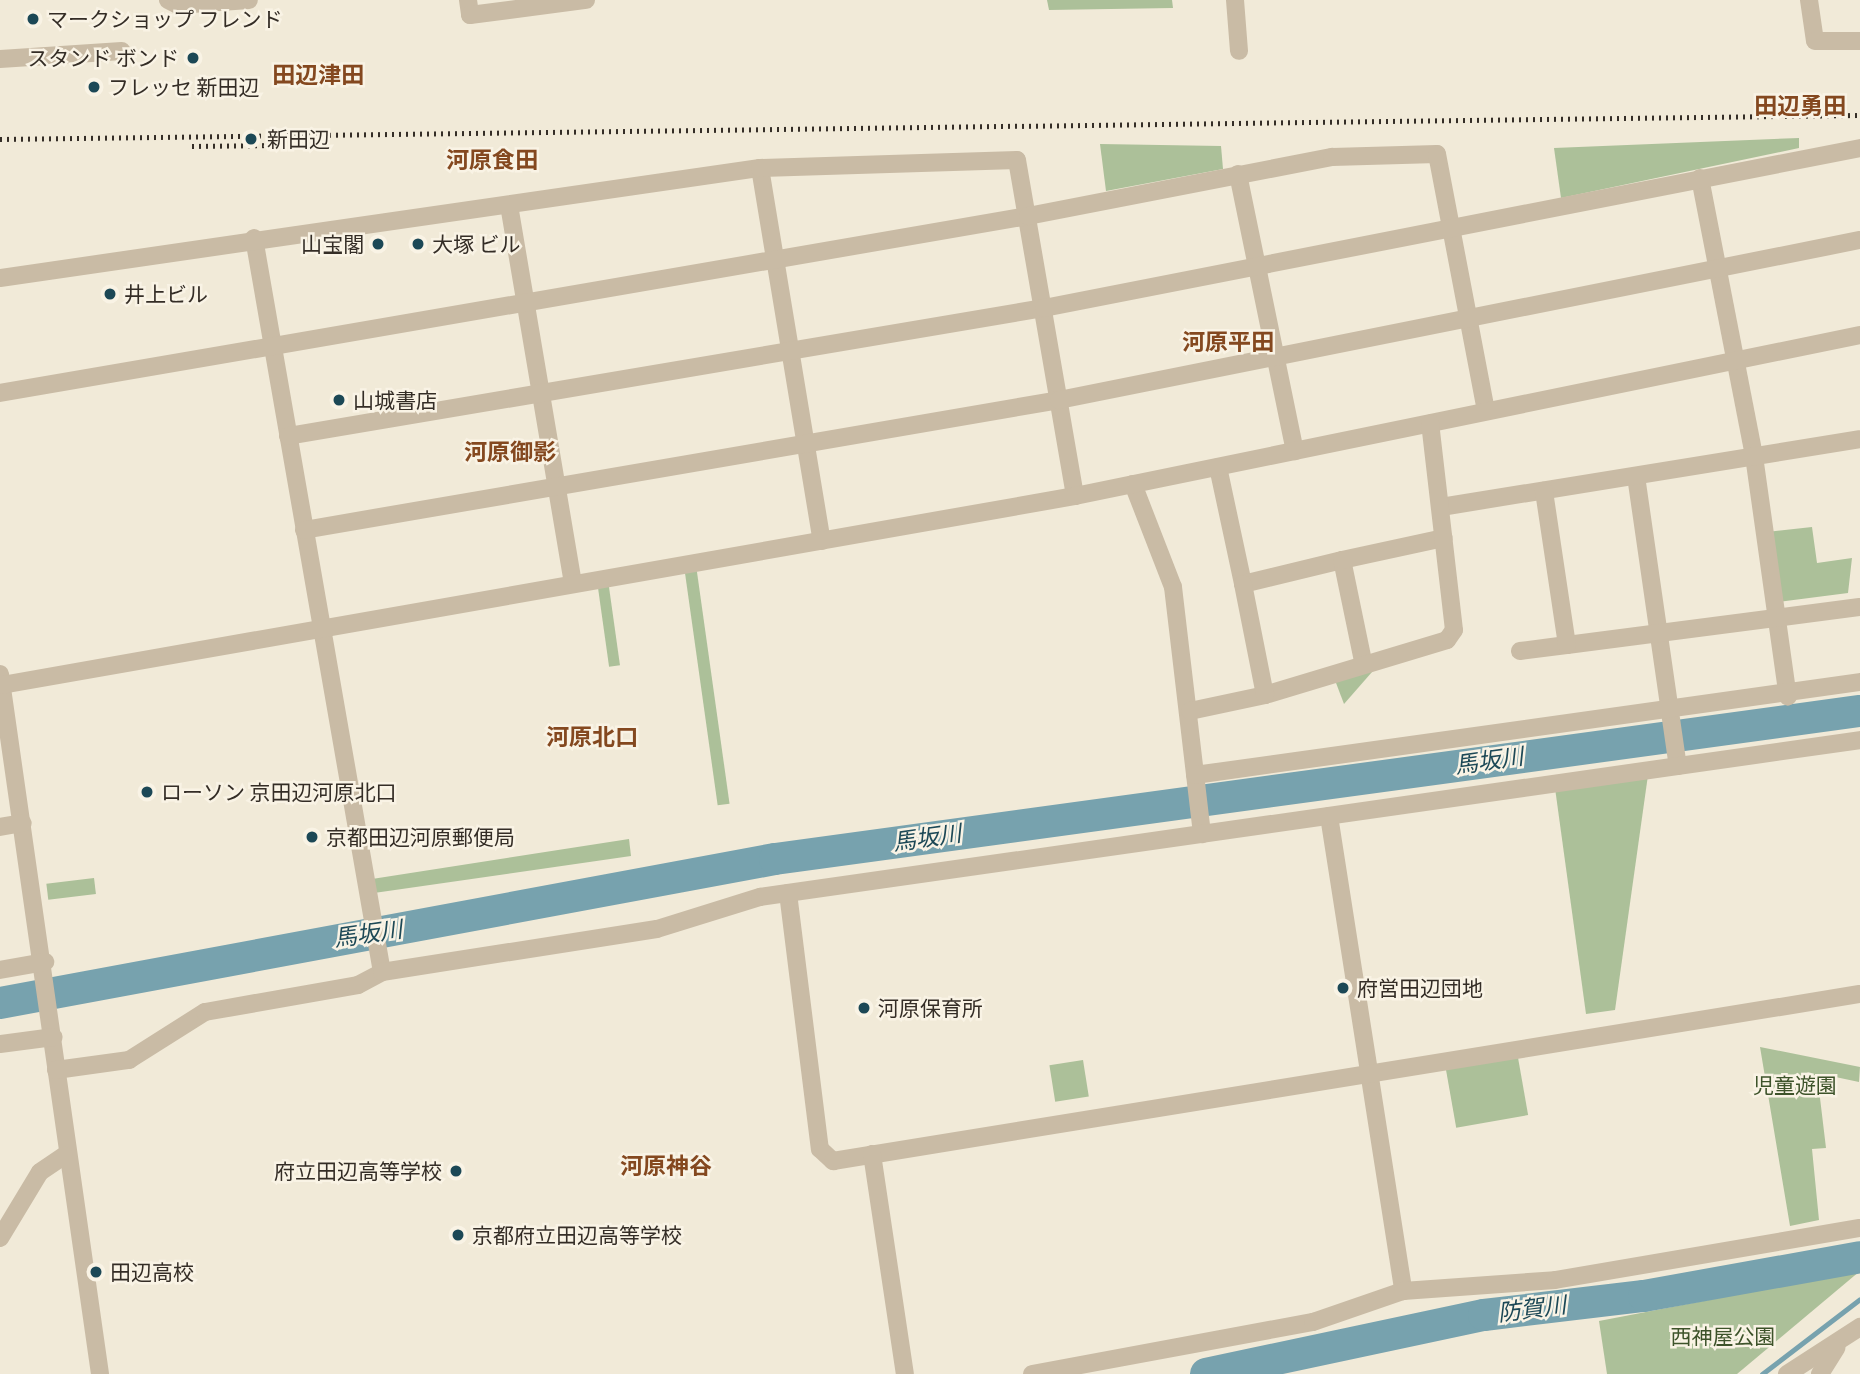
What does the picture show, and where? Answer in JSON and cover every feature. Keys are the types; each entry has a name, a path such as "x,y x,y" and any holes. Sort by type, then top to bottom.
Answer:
{"street":[{"path":"169,0 249,0"},
{"path":"468,0 470,15 586,0"},
{"path":"1235,0 1239,51"},
{"path":"1809,0 1815,41 1860,41"},
{"path":"0,59 122,51"},
{"path":"288,436 1044,308 1451,226 1860,148"},
{"path":"0,393 1028,216 1332,157 1437,154 1486,410"},
{"path":"0,278 254,238 509,205 760,168 1017,160 1075,496"},
{"path":"760,168 822,541"},
{"path":"1238,174 1294,451"},
{"path":"1700,178 1754,456 1788,697"},
{"path":"509,205 573,583"},
{"path":"254,238 382,972"},
{"path":"304,530 1059,400 1860,240"},
{"path":"100,1374 64,1156 45,965 1,687 573,583 1075,496 1860,335"},
{"path":"1190,711 1265,695 1363,661 1447,640 1454,630 1430,423"},
{"path":"1441,507 1860,439"},
{"path":"1218,467 1265,695"},
{"path":"1636,476 1677,759"},
{"path":"1133,484 1173,587 1190,711 1202,830"},
{"path":"1544,491 1567,645"},
{"path":"1243,584 1444,538"},
{"path":"1342,560 1363,661"},
{"path":"1520,652 1860,607"},
{"path":"1196,782 1671,719 1860,682"},
{"path":"56,1070 129,1060 205,1012 358,985 382,972 657,929 788,893 1202,830 1329,816 1677,759 1860,740"},
{"path":"1329,816 1403,1291"},
{"path":"0,827 23,823"},
{"path":"788,893 820,1149 833,1161 1367,1069 1860,993"},
{"path":"0,970 45,965"},
{"path":"0,1044 54,1037"},
{"path":"872,1154 905,1374"},
{"path":"0,1238 40,1172 64,1156"},
{"path":"1032,1374 1313,1322 1403,1291 1555,1280 1860,1228"},
{"path":"1820,1374 1836,1349 1860,1327"},
{"path":"1787,1374 1823,1346 1836,1349"}],"green space":[{"path":"1047,0 1172,0 1173,8 1049,10"},
{"path":"1799,138 1799,148 1561,198 1554,148"},
{"path":"1100,144 1221,146 1223,169 1106,191"},
{"path":"1812,527 1817,563 1852,558 1848,593 1778,602 1767,532"},
{"path":"696,565 730,804 718,805 684,567"},
{"path":"608,580 620,665 609,667 597,582"},
{"path":"1386,656 1344,704 1333,675"},
{"path":"1648,775 1615,1010 1586,1014 1555,788"},
{"path":"629,839 631,856 374,893 372,879"},
{"path":"94,878 96,894 48,900 46,884"},
{"name":"児童遊園","path":"1760,1047 1860,1067 1859,1082 1826,1075 1820,1098 1826,1148 1812,1149 1819,1220 1790,1226"},
{"path":"1517,1052 1528,1115 1456,1128 1445,1065"},
{"path":"1083,1060 1089,1097 1055,1102 1049,1065"},
{"name":"西神屋公園","path":"1860,1271 1737,1374 1607,1374 1599,1321"}],"waterway":[{"name":"馬坂川","path":"0,1003 775,859 1860,711"},
{"name":"防賀川","path":"1206,1374 1484,1315 1644,1296 1860,1257"},
{"path":"1762,1374 1860,1299"}],"railway":[{"path":"0,139 1860,115"},
{"path":"192,146 287,145"}],"place":[{"name":"マークショップ フレンド","path":"33,19"},
{"name":"スタンド ボンド","path":"193,58"},
{"name":"フレッセ 新田辺","path":"94,87"},
{"name":"新田辺","path":"251,139"},
{"name":"山宝閣","path":"378,244"},
{"name":"大塚 ビル","path":"418,244"},
{"name":"井上ビル","path":"110,294"},
{"name":"山城書店","path":"339,400"},
{"name":"ローソン 京田辺河原北口","path":"147,792"},
{"name":"京都田辺河原郵便局","path":"312,837"},
{"name":"府営田辺団地","path":"1343,988"},
{"name":"河原保育所","path":"864,1008"},
{"name":"府立田辺高等学校","path":"456,1171"},
{"name":"京都府立田辺高等学校","path":"458,1235"},
{"name":"田辺高校","path":"96,1272"}],"district":[{"name":"田辺津田","path":"318,75"},
{"name":"田辺勇田","path":"1800,106"},
{"name":"河原食田","path":"492,160"},
{"name":"河原平田","path":"1228,342"},
{"name":"河原御影","path":"510,452"},
{"name":"河原北口","path":"592,737"},
{"name":"河原神谷","path":"666,1166"}]}
